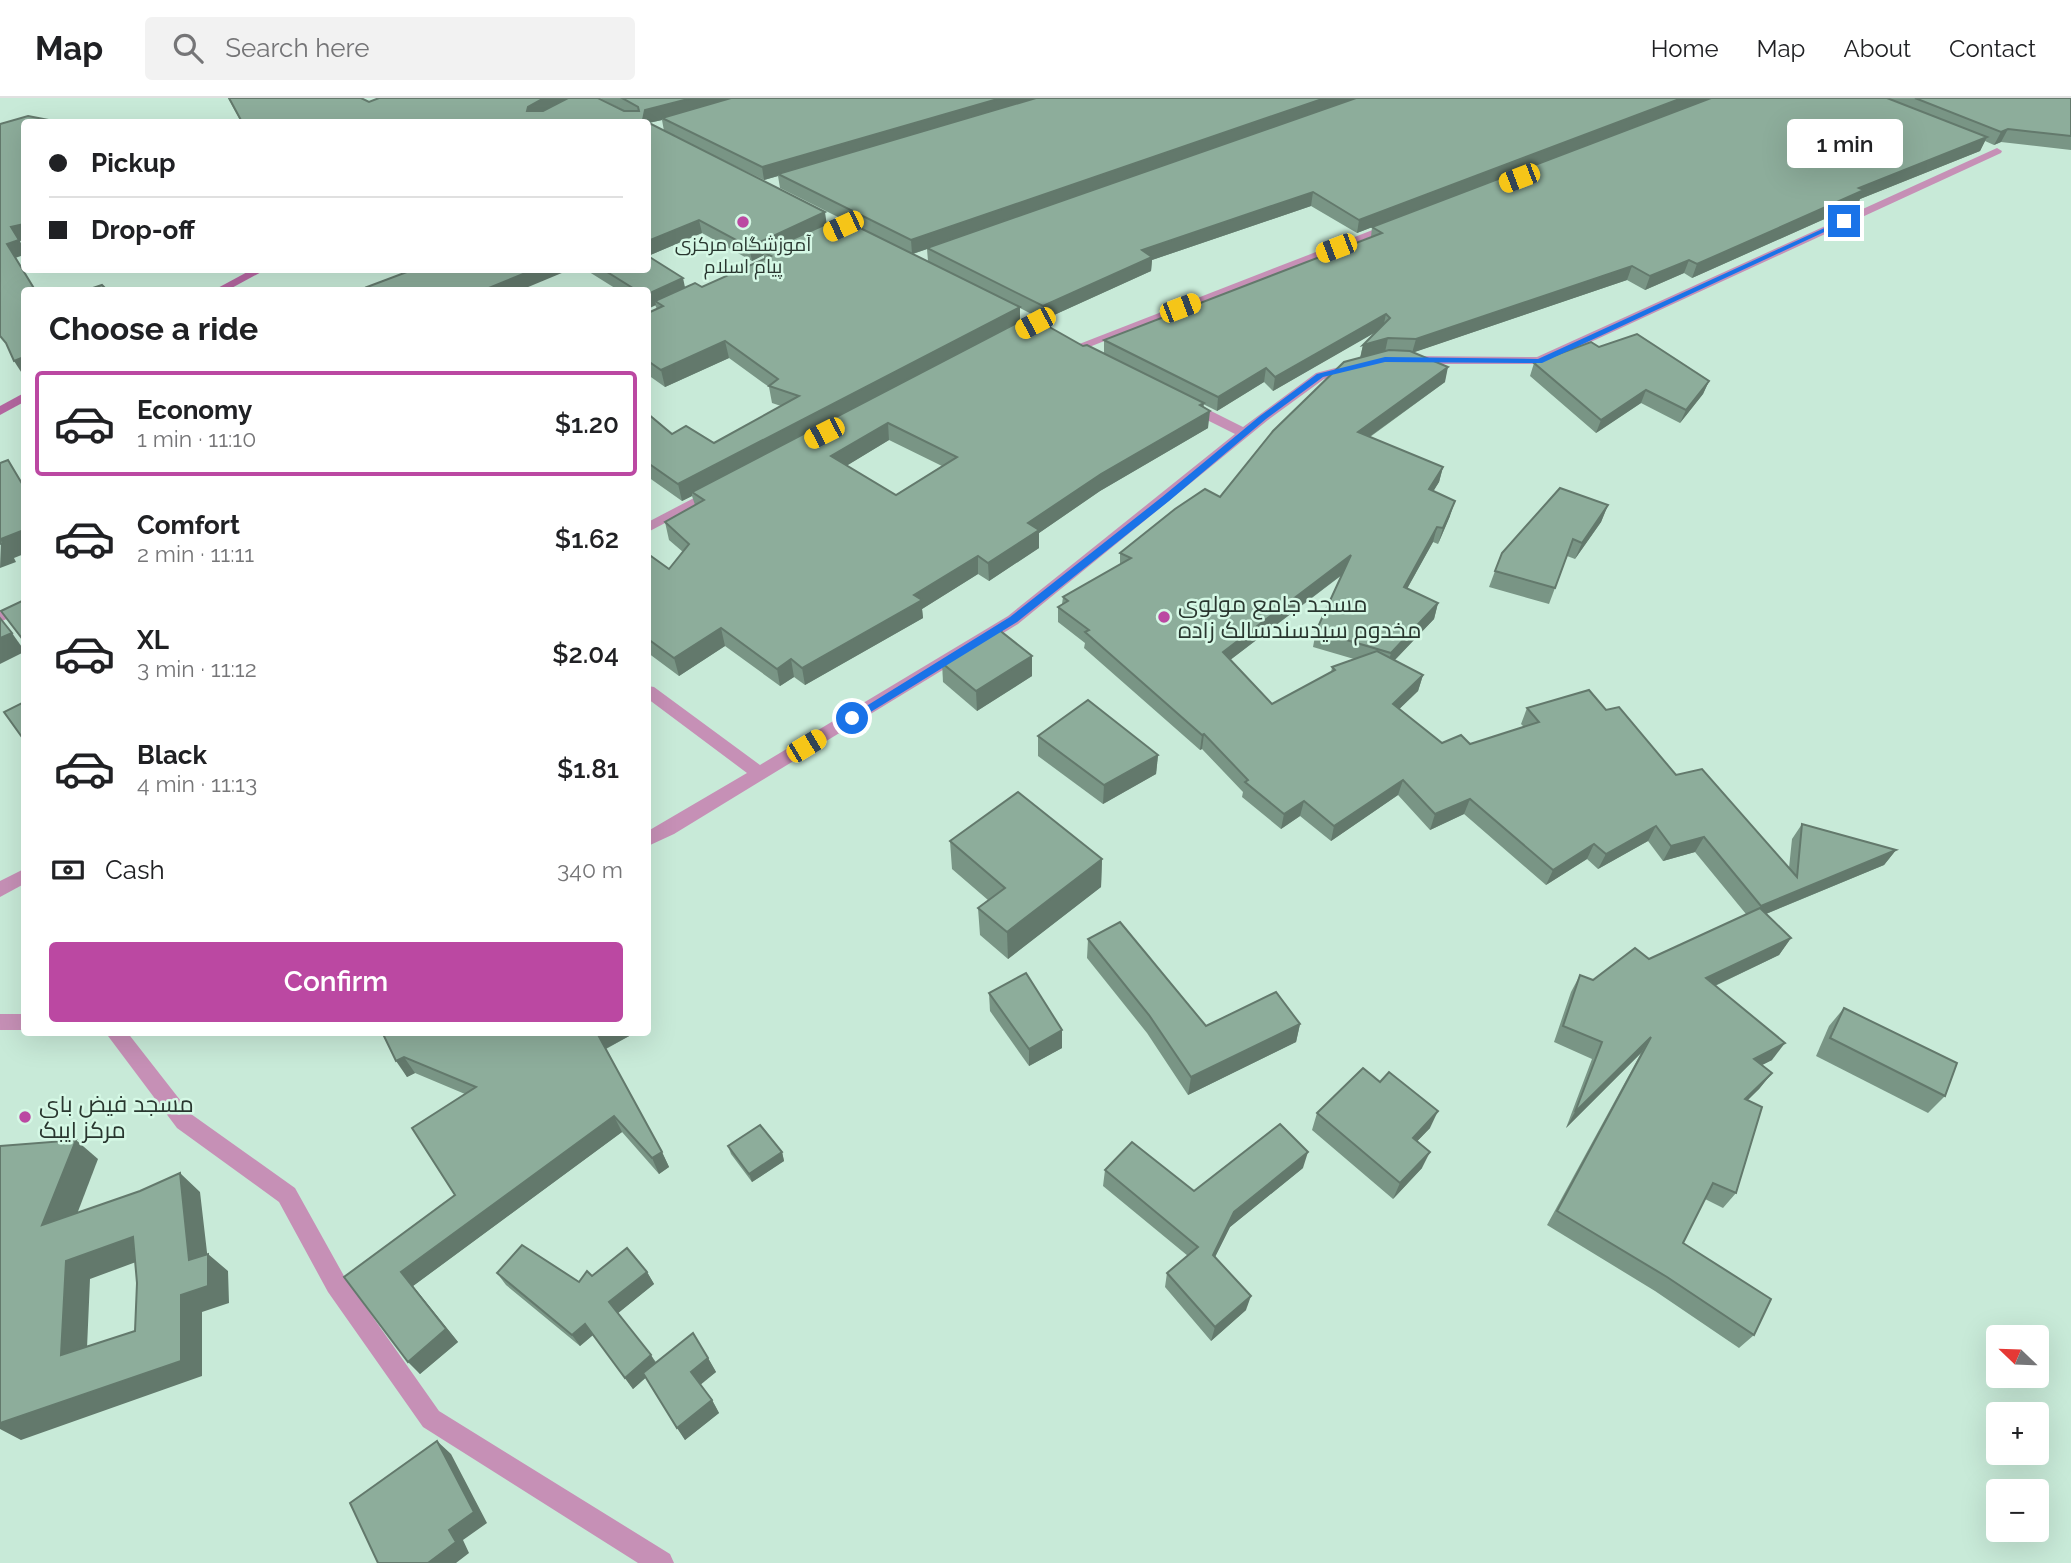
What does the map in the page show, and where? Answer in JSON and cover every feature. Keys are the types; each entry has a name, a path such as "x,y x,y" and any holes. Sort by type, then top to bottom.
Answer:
{"main road":[{"path":"226,287 253,273"},
{"path":"0,411 21,399"}],"street":[{"path":"1398,359 1539,361 1997,151 1984,146"},
{"path":"1087,354 1070,344 1401,223"},
{"path":"651,838 1013,620 1244,433 1320,376 1372,363"},
{"path":"1184,403 1244,433"},
{"path":"651,526 730,483"},
{"path":"0,617 21,606"},
{"path":"651,693 760,774"},
{"path":"0,890 21,878"},
{"path":"0,1022 21,1022"},
{"path":"118,1036 184,1121 287,1195 336,1284 431,1419 661,1563"}],"building":[{"path":"229,98 361,98 369,102 379,98 544,98 528,107 527,111 543,111 568,98 598,98 624,111 639,111 638,107 622,98 692,98 645,110 643,119 240,119"},
{"path":"731,98 1001,98 762,167 662,118"},
{"path":"1036,98 1325,98 911,240 778,174"},
{"path":"1356,98 1682,98 1359,220 1313,192 1142,250 1152,257 1043,306 927,248"},
{"path":"1711,98 1887,98 1987,137 1859,188 1864,190 1697,264 1689,260 1650,276 1632,266 1416,339 1388,338 1363,345 1390,318 1386,314 1275,377 1266,368 1218,397 1104,340 1382,233 1372,227"},
{"path":"1915,98 2071,98 2071,136 2008,129 2001,132"},
{"path":"28,116 44,119 21,119 21,225 11,227 19,240 7,244 21,267 21,273 25,273 33,287 21,287 21,358 14,361 0,336 0,124"},
{"path":"651,125 825,212 749,247 699,220 651,240"},
{"path":"840,218 1020,307 678,484 651,465 651,416 672,434 686,426 714,443 799,396 769,386 778,379 725,341 661,370 651,363 651,312 663,306 655,301 695,283 702,287 771,256 763,252"},
{"path":"651,258 683,278 651,293 651,287 631,287 609,273 651,273"},
{"path":"404,273 526,273 491,287 367,287"},
{"path":"1030,316 1083,346 1087,345 1204,403 1200,405 1210,411 1101,474 1028,523 1039,530 988,563 978,556 914,595 922,600 802,668 791,659 777,669 721,628 674,658 651,641 651,556 669,569 689,544 665,522 704,500 692,492","holes":["888,423 957,457 896,495 831,456"]},
{"path":"1637,334 1709,381 1686,410 1646,390 1601,420 1534,363 1591,342 1599,347"},
{"path":"1389,350 1410,351 1448,367 1358,432 1443,467 1429,489 1455,501 1443,528 1437,527 1404,587 1438,603 1391,653 1316,631 1351,555 1223,652 1272,704 1335,670 1332,667 1377,651 1423,675 1393,704 1442,743 1461,735 1470,744 1539,722 1527,708 1589,690 1606,710 1619,707 1676,775 1702,769 1797,877 1802,824 1896,850 1761,906 1704,837 1671,846 1656,826 1606,854 1594,844 1553,870 1470,799 1435,814 1403,780 1334,826 1304,801 1284,814 1245,782 1248,780 1204,734 1085,632 1089,630 1058,607 1068,601 1063,597 1131,558 1120,553 1175,509 1205,489 1220,497 1273,431 1344,362"},
{"path":"8,460 21,482 21,531 1,539 3,543 0,544 0,463"},
{"path":"1560,488 1608,505 1582,543 1573,539 1555,588 1495,571 1502,553"},
{"path":"21,601 21,637 1,611"},
{"path":"0,618 12,633 0,638"},
{"path":"998,629 1032,656 976,691 942,663"},
{"path":"1088,700 1158,755 1104,785 1038,736"},
{"path":"21,704 21,736 4,712"},
{"path":"1018,792 1102,859 1007,932 978,908 1005,888 950,841"},
{"path":"1760,908 1791,938 1706,978 1785,1043 1754,1059 1772,1073 1745,1099 1762,1107 1736,1193 1713,1183 1683,1243 1771,1299 1754,1335 1667,1277 1557,1211 1651,1037 1575,1112 1602,1042 1563,1026 1580,975 1593,980 1635,948 1649,959"},
{"path":"1120,922 1206,1026 1276,992 1300,1024 1191,1077 1149,1015 1088,939"},
{"path":"1026,973 1062,1030 1029,1049 989,993"},
{"path":"1844,1008 1957,1063 1945,1096 1830,1038"},
{"path":"384,1036 599,1036 662,1152 652,1158 614,1116 401,1272 446,1329 408,1362 344,1277 455,1195 412,1128 476,1087 404,1057 396,1061"},
{"path":"1363,1068 1380,1082 1389,1072 1438,1111 1413,1138 1430,1152 1400,1183 1317,1113"},
{"path":"1280,1124 1308,1152 1234,1212 1213,1255 1251,1296 1215,1327 1167,1273 1198,1247 1105,1170 1132,1142 1194,1191"},
{"path":"760,1125 782,1152 749,1174 728,1146"},
{"path":"76,1140 42,1225 140,1191 180,1173 189,1260 208,1254 208,1286 181,1295 181,1361 0,1423 0,1146","holes":["133,1237 137,1283 135,1331 61,1355 66,1261"]},
{"path":"522,1245 579,1282 587,1271 592,1276 627,1248 647,1272 609,1302 651,1355 625,1378 585,1324 572,1335 497,1273"},
{"path":"693,1333 708,1358 691,1372 712,1400 677,1428 643,1373"},
{"path":"437,1441 474,1512 449,1530 456,1542 428,1563 378,1563 350,1503"}],"place":[{"name":"آموزشگاه مرکزی پیام اسلام","path":"743,222"},
{"name":"مسجد جامع مولوی مخدوم سیدسندسالک زاده","path":"1164,617"},
{"name":"مسجد فیض بای مرکز ایبک","path":"25,1117"}],"route":[{"path":"852,718 1013,620 1263,418 1320,376 1385,359 1539,361 1844,221"}]}
